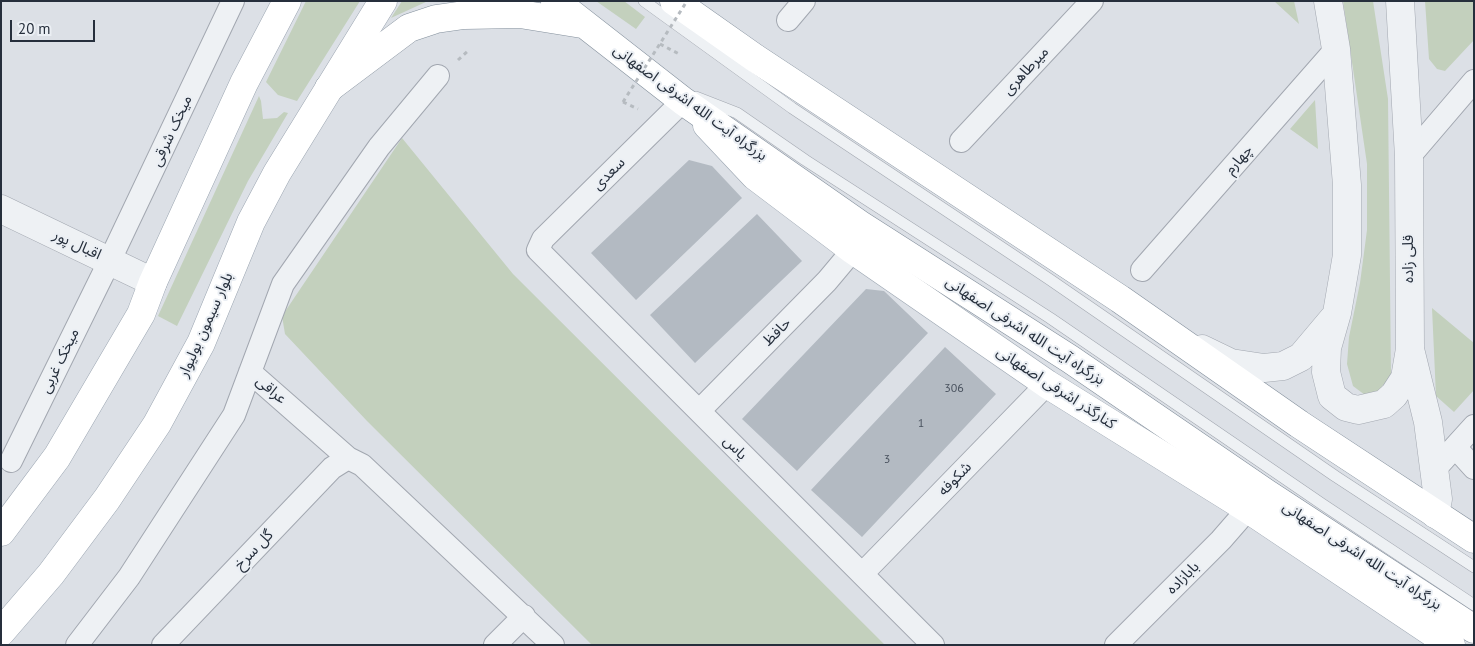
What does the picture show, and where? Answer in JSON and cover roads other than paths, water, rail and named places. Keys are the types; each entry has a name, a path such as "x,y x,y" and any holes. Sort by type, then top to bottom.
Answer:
{"main road":[{"path":"1,532 57,457 141,314 153,282 244,83 287,1"},
{"name":"بلوار سیمون بولیوار","path":"1,632 51,574 107,499 157,424 200,343 251,222 277,173 384,1"},
{"name":"بزرگراه آیت الله اشرفی اصفهانی","path":"555,1 683,101 859,224 1070,359 1266,494 1474,629"},
{"path":"674,1 755,58 1120,299 1299,424 1474,539"},
{"path":"329,88 410,28 436,19 464,15 520,14 583,24"},
{"name":"کنارگذر اشرفی اصفهانی","path":"683,101 755,176 853,250 1047,384 1248,509 1445,643"}],"street":[{"name":"میخک شرقی","path":"110,260 233,1"},
{"path":"788,20 804,1"},
{"name":"میرطاهری","path":"961,141 1092,1"},
{"path":"1328,1 1336,49 1347,185 1347,255 1337,314 1328,348 1326,372 1332,396 1346,407 1358,410 1384,404 1394,395 1405,378 1410,349"},
{"name":"قلی زاده","path":"1400,1 1409,157 1410,349 1428,422 1438,499 1435,514"},
{"name":"چهارم","path":"1142,270 1336,49"},
{"name":"عراقی","path":"438,76 379,147 283,284 250,372 348,458 362,465 553,645"},
{"path":"1409,157 1474,81"},
{"name":"سعدی","path":"538,250 543,239 683,101"},
{"name":"اقبال پور","path":"1,209 153,282"},
{"name":"یاس","path":"538,250 933,645"},
{"name":"حافظ","path":"699,411 827,281 853,250"},
{"name":"میخک غربی","path":"11,461 110,260"},
{"path":"1175,337 1231,363 1264,368 1283,366 1301,357 1337,314"},
{"path":"77,645 129,576 234,415 250,372"},
{"name":"شکوفه","path":"862,574 1047,384"},
{"path":"1435,469 1474,426"},
{"path":"1455,447 1474,468"},
{"name":"گل سرخ","path":"162,645 332,468 348,458"},
{"name":"بابازاده","path":"1116,645 1248,509"},
{"path":"495,645 524,616"}],"lane":[{"path":"644,1 792,108 1049,279 1335,476 1474,568"},
{"path":"662,84 737,113 805,160 1050,318 1314,499 1474,605"}]}
